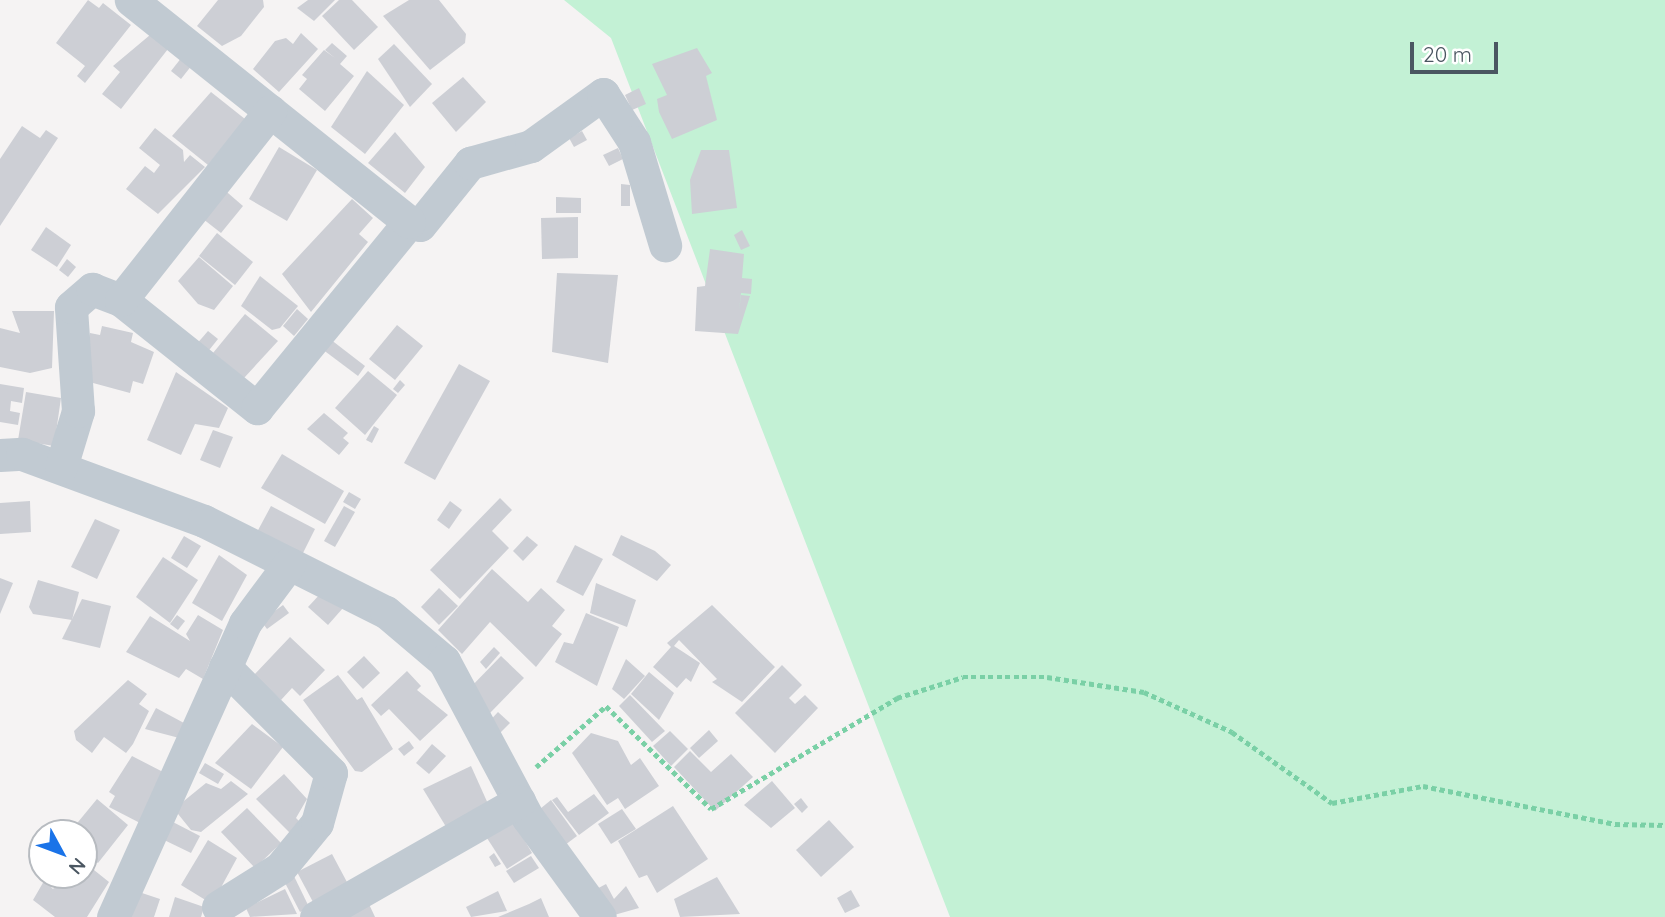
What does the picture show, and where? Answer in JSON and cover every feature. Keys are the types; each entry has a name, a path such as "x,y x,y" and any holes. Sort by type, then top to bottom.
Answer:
{"street":[{"path":"131,0 409,222 420,225 470,163 531,146 603,94 634,142 665,245"},
{"path":"121,300 270,111"},
{"path":"61,467 78,411 71,307 92,289 121,300 257,408 409,222"},
{"path":"0,455 22,454 204,521 386,612 444,661 515,795 600,917"},
{"path":"113,917 245,622 289,564"},
{"path":"218,907 280,867 317,823 331,773 225,667"},
{"path":"316,917 515,795"}],"path":[{"path":"515,795 606,706 711,809 897,698 963,677 1047,677 1144,692 1232,733 1332,803 1423,786 1615,824 1665,825"}],"green space":[{"path":"564,0 1665,0 1665,917 950,917 611,38"}],"building":[{"path":"88,0 99,8 103,3 131,25 85,83 77,76 85,66 56,43"},
{"path":"218,0 263,0 264,7 241,36 222,46 197,26"},
{"path":"308,0 335,0 314,21 297,8"},
{"path":"339,0 352,0 378,27 354,50 322,16"},
{"path":"409,0 439,0 466,34 465,43 430,70 383,16"},
{"path":"301,33 318,49 279,92 253,69 275,41 286,38 293,44"},
{"path":"150,35 168,49 121,109 102,94 120,72 113,66"},
{"path":"332,43 347,56 340,64 354,76 325,111 299,89 307,79 302,75 324,50 335,58 325,50"},
{"path":"394,44 432,84 410,107 378,59"},
{"path":"697,48 712,73 706,76 717,120 672,139 659,112 657,99 667,95 652,64"},
{"path":"182,57 192,65 181,79 171,71"},
{"path":"367,71 404,105 365,154 331,127"},
{"path":"463,77 486,102 456,132 432,103"},
{"path":"639,88 646,104 632,110 625,95"},
{"path":"211,92 245,119 208,165 172,136"},
{"path":"22,126 40,138 46,130 58,138 0,226 0,159"},
{"path":"155,128 183,150 184,162 190,155 205,167 158,214 126,189 145,166 154,173 160,165 139,148"},
{"path":"582,131 587,140 574,147 569,138"},
{"path":"395,132 425,167 405,193 368,163"},
{"path":"279,147 317,170 287,221 249,199"},
{"path":"618,148 623,159 609,166 603,155"},
{"path":"701,150 729,150 737,208 692,214 690,180"},
{"path":"621,184 630,185 630,206 621,206"},
{"path":"221,187 243,206 221,233 198,215"},
{"path":"556,197 581,198 581,213 556,213"},
{"path":"352,199 373,218 359,234 368,242 311,312 282,274"},
{"path":"578,217 578,258 542,259 541,218"},
{"path":"46,227 71,245 57,267 31,250"},
{"path":"742,230 750,246 741,250 734,235"},
{"path":"217,233 253,262 235,285 199,256"},
{"path":"710,249 744,254 742,278 752,279 751,294 741,293 739,311 741,295 750,296 738,334 695,331 697,287 705,286"},
{"path":"199,257 233,286 214,310 198,304 178,281"},
{"path":"67,259 76,267 68,277 59,270"},
{"path":"557,273 618,275 608,363 552,352"},
{"path":"260,276 298,306 280,328 272,330 241,306"},
{"path":"297,309 308,319 294,336 283,326"},
{"path":"12,311 54,311 52,368 30,373 0,367 0,328 20,333"},
{"path":"245,314 278,341 244,378 213,353"},
{"path":"397,325 423,346 395,380 369,359"},
{"path":"102,326 133,333 131,342 154,352 143,384 133,381 130,393 82,380 90,333 100,335"},
{"path":"208,331 218,339 206,354 195,346"},
{"path":"330,339 365,366 358,376 322,349"},
{"path":"459,364 490,381 435,480 404,463"},
{"path":"368,371 397,395 365,435 335,408"},
{"path":"176,372 228,408 219,428 195,424 181,455 147,440"},
{"path":"400,380 405,385 398,393 393,389"},
{"path":"0,384 24,388 22,403 11,401 10,411 20,413 18,425 0,422"},
{"path":"26,392 61,398 54,446 18,440"},
{"path":"324,413 348,433 343,438 349,443 339,455 307,429"},
{"path":"374,426 379,429 372,443 366,440"},
{"path":"213,430 233,437 220,468 200,460"},
{"path":"282,454 344,491 325,524 261,488"},
{"path":"349,492 361,499 355,509 343,502"},
{"path":"500,498 512,510 492,531 509,548 460,599 430,570"},
{"path":"30,501 31,532 0,534 0,503"},
{"path":"450,501 462,510 449,529 437,520"},
{"path":"271,506 315,529 301,557 256,534"},
{"path":"344,506 355,512 335,547 324,541"},
{"path":"95,519 120,530 97,579 71,567"},
{"path":"621,535 655,551 671,565 657,581 612,555"},
{"path":"184,536 201,546 187,568 171,558"},
{"path":"527,536 538,545 523,561 513,551"},
{"path":"575,545 603,559 583,596 556,582"},
{"path":"219,555 247,575 222,621 192,603"},
{"path":"163,557 198,580 170,623 136,597"},
{"path":"492,569 528,602 541,588 565,610 552,626 562,634 536,667 490,622 462,654 438,630"},
{"path":"0,578 13,583 0,614"},
{"path":"38,580 79,592 72,620 33,614 29,607"},
{"path":"596,583 636,600 627,627 590,613"},
{"path":"439,588 458,606 439,625 421,607"},
{"path":"322,592 343,608 328,625 308,607"},
{"path":"82,599 111,606 100,648 62,639"},
{"path":"283,605 289,613 267,629 261,621"},
{"path":"712,605 775,667 742,702 712,682 717,679 679,640 674,646 700,663 691,682 686,678 677,688 653,667 671,647 667,643"},
{"path":"586,613 619,627 597,686 555,662 564,642 573,644"},
{"path":"177,615 185,621 178,630 170,624"},
{"path":"198,615 223,630 203,679 186,669 179,678 126,652 150,616 190,641 186,634"},
{"path":"290,637 325,670 300,696 292,688 281,700 254,675"},
{"path":"494,647 500,653 486,669 480,662"},
{"path":"364,656 380,673 363,689 347,672"},
{"path":"501,656 524,678 489,714 466,692"},
{"path":"626,659 645,676 624,699 612,689"},
{"path":"782,665 802,685 789,698 795,704 805,695 818,708 775,753 735,713"},
{"path":"407,671 421,686 417,690 448,715 420,741 389,709 381,716 371,705"},
{"path":"649,672 674,693 659,720 631,694"},
{"path":"338,675 357,700 362,697 393,749 362,772 355,771 303,700"},
{"path":"128,680 147,694 139,704 149,711 133,744 126,753 104,737 92,753 76,740 74,731"},
{"path":"630,695 665,731 652,742 619,706"},
{"path":"156,708 184,723 183,739 145,729"},
{"path":"498,712 510,723 493,740 482,729"},
{"path":"252,724 283,747 251,789 215,763"},
{"path":"709,730 718,741 699,758 690,748"},
{"path":"670,731 688,749 671,766 653,746"},
{"path":"591,733 618,741 631,765 640,758 659,786 625,809 618,798 607,805 572,753"},
{"path":"409,741 414,748 404,756 398,749"},
{"path":"432,744 446,756 429,774 416,763"},
{"path":"690,751 711,772 731,754 753,777 715,811 674,767"},
{"path":"132,756 165,773 140,823 109,807 115,796 109,792"},
{"path":"205,763 224,774 218,784 199,773"},
{"path":"471,766 489,806 448,830 423,789"},
{"path":"284,774 307,799 296,818 301,823 290,833 256,799"},
{"path":"231,781 248,794 201,832 191,830 174,809 206,783 221,789"},
{"path":"772,781 795,808 771,828 744,805"},
{"path":"594,794 609,813 579,835 552,800 557,797 568,812"},
{"path":"801,798 808,807 802,813 794,804"},
{"path":"97,799 128,825 98,863 98,819 81,819"},
{"path":"551,800 577,836 561,848 535,813"},
{"path":"673,806 708,859 657,893 647,875 639,878 618,841"},
{"path":"247,808 281,843 255,868 221,832"},
{"path":"622,809 636,829 611,844 598,824"},
{"path":"511,817 532,853 507,869 485,835"},
{"path":"169,820 200,836 191,853 160,838"},
{"path":"829,820 854,847 821,877 796,850"},
{"path":"208,840 237,858 212,904 181,885"},
{"path":"494,853 501,864 495,867 489,857"},
{"path":"332,854 348,884 313,902 297,872"},
{"path":"531,856 539,868 514,883 506,871"},
{"path":"292,872 309,907 300,912 282,877"},
{"path":"98,873 109,882 87,917 55,917 33,900 39,889 98,889"},
{"path":"717,877 740,914 680,917 674,899"},
{"path":"606,884 614,899 626,886 639,908 607,917 591,892"},
{"path":"285,889 297,914 250,917 246,908"},
{"path":"133,890 160,899 154,917 122,917"},
{"path":"851,890 860,906 845,913 837,898"},
{"path":"498,891 507,911 471,917 466,907"},
{"path":"175,897 204,907 201,917 169,917"},
{"path":"541,898 549,917 498,917 529,904"},
{"path":"368,902 375,917 336,917"}]}
